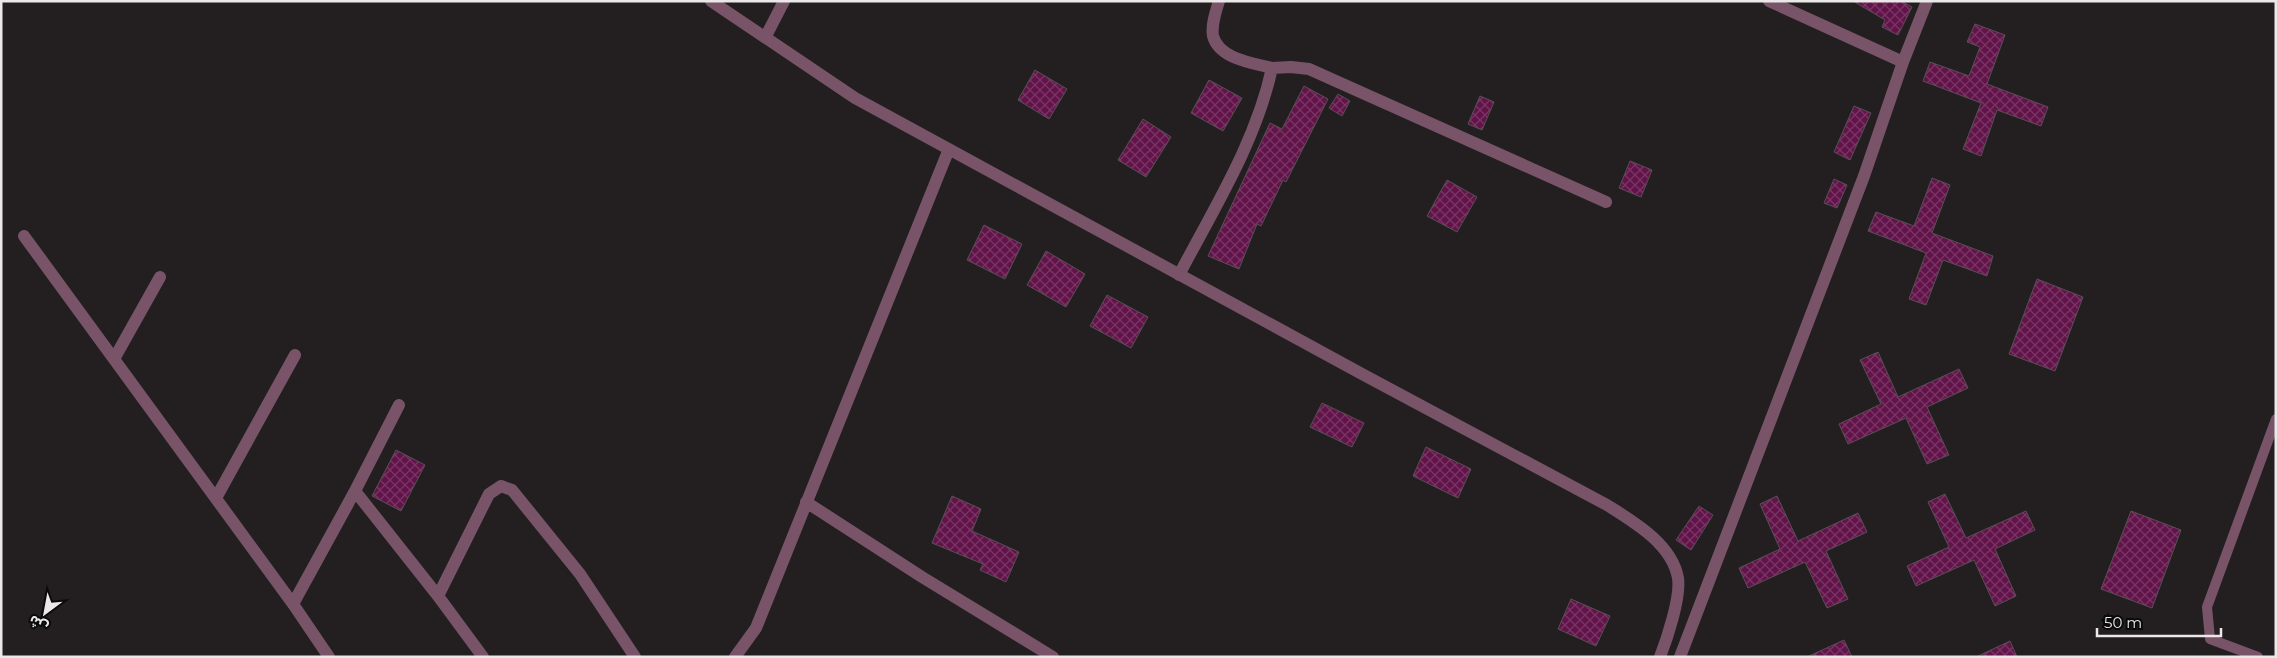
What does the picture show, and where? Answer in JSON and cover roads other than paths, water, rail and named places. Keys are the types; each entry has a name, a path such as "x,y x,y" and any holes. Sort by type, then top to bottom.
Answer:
{"street":[{"path":"712,1 855,98 1607,505 1640,527 1666,552 1678,579 1672,624 1660,657"},
{"path":"766,36 784,1"},
{"path":"1219,1 1214,20 1213,36 1221,51 1242,60 1272,68 1291,67 1308,69 1606,202"},
{"path":"1769,1 1903,62"},
{"path":"1680,657 1864,176 1903,62 1927,1"},
{"path":"1179,275 1253,130 1266,100 1272,68"},
{"path":"735,657 756,628 949,149"},
{"path":"24,236 293,604 329,657"},
{"path":"114,358 160,277"},
{"path":"216,498 295,355"},
{"path":"293,604 356,491 399,405"},
{"path":"438,596 489,494 500,486 512,490 580,574 635,657"},
{"path":"356,491 483,657"},
{"path":"806,502 922,577 1053,657"}],"lane":[{"path":"2258,657 2210,639 2207,607 2276,419"}]}
